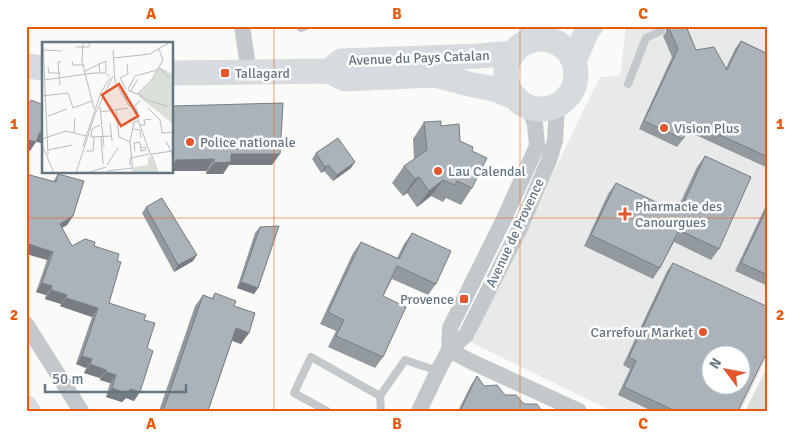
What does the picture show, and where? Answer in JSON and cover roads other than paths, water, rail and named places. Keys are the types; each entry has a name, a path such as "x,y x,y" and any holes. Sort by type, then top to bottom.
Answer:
{"main road":[{"path":"574,60 591,26"},
{"name":"Avenue du Pays Catalan","path":"329,71 342,61 479,56 536,37"},
{"path":"536,37 559,43 568,50 574,60 576,81 566,100 557,105 539,109 522,102 509,88 506,76 507,64 536,37"},
{"path":"26,66 42,68"},
{"name":"Avenue du Pays Catalan","path":"174,74 329,71 345,79 434,75 473,86 495,89 522,102"}],"street":[{"path":"242,26 249,73"},
{"name":"Avenue de Provence","path":"449,350 450,328 503,221 536,146 535,124 522,102"},
{"name":"Avenue de Provence","path":"419,411 449,350 466,335 538,186 555,141 557,105"},
{"path":"26,324 81,411"},
{"path":"449,350 579,411"}],"lane":[{"path":"301,26 301,28 306,26"},
{"path":"628,84 646,38 661,30"},
{"path":"327,411 294,394 311,357 380,396"},
{"path":"381,411 380,396 405,360 438,370"}],"place":[{"name":"Tallagard","path":"225,73"},
{"name":"Vision Plus","path":"664,128"},
{"name":"Police nationale","path":"190,142"},
{"name":"Lau Calendal","path":"438,171"},
{"name":"Pharmacie des Canourgues","path":"625,214"},
{"name":"Provence","path":"464,299"},
{"name":"Carrefour Market","path":"703,332"}]}
